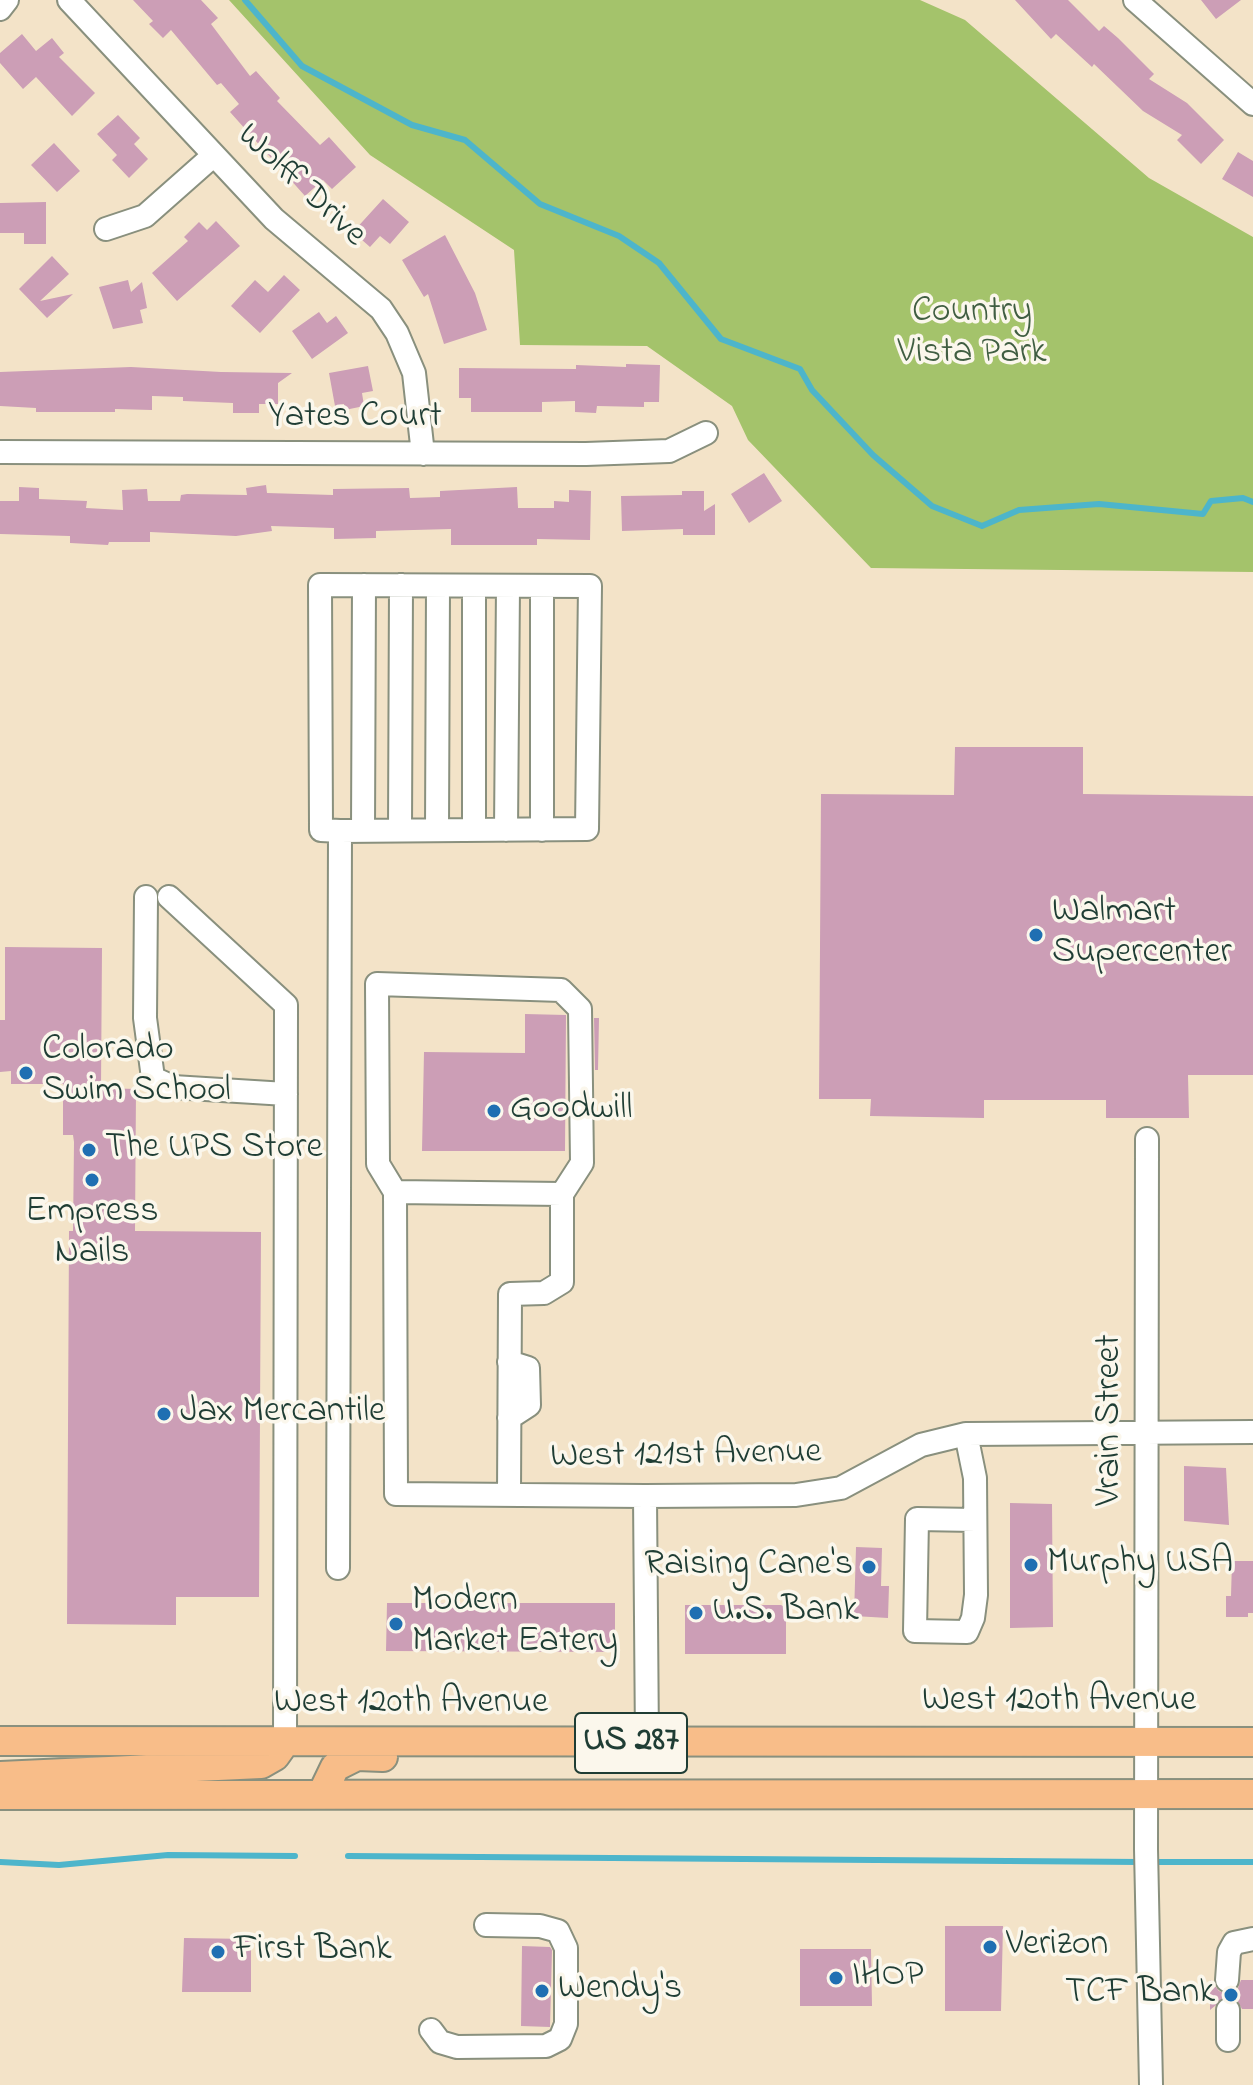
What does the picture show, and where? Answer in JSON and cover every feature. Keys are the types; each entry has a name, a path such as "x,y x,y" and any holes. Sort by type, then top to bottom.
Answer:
{"main road":[{"name":"West 120th Avenue","path":"0,1741 642,1743 780,1739 1253,1742"},
{"path":"0,1776 261,1764 275,1756 285,1742"},
{"path":"322,1794 335,1767 357,1756 597,1758 642,1743"},
{"name":"US 287","path":"0,1795 1253,1794"}],"street":[{"path":"0,9 7,0"},
{"name":"Wolff Drive","path":"69,0 305,248 373,302 397,333 414,373 423,454"},
{"path":"1135,0 1253,104"},
{"path":"106,229 145,216 214,155"},
{"name":"Yates Court","path":"0,452 423,454 669,451 706,433"},
{"path":"320,585 364,585 590,586 587,829 321,830 320,585"},
{"path":"338,1568 352,831 364,585"},
{"path":"400,830 401,585"},
{"path":"437,830 438,586"},
{"path":"474,586 474,830"},
{"path":"506,830 508,586"},
{"path":"542,586 542,830"},
{"path":"146,897 145,1018 153,1078 173,1087 286,1094"},
{"path":"169,897 286,1005 285,1742"},
{"path":"509,1494 510,1294 544,1293 562,1282 562,1194 582,1163 580,1009 561,990 377,984 378,1164 395,1192 562,1194"},
{"name":"Vrain Street","path":"1147,1139 1146,1885 1151,2085"},
{"name":"West 121st Avenue","path":"395,1192 396,1494 645,1496 824,1493 858,1481 921,1445 966,1434 1253,1432"},
{"path":"966,1434 975,1478 976,1595 973,1618 967,1632 915,1631 917,1519 975,1520"},
{"path":"642,1743 645,1496"},
{"path":"431,2030 440,2042 457,2047 546,2046 560,2039 566,2024 566,1948 558,1931 540,1926 486,1925"},
{"path":"1227,1980 1229,1952 1234,1943 1253,1939"},
{"path":"1228,2010 1228,2040"}],"green space":[{"name":"Country Vista Park","path":"229,0 920,0 965,20 1149,178 1253,237 1253,572 871,568 748,440 732,406 647,346 520,345 514,250 370,155"}],"building":[{"path":"133,0 201,0 218,18 211,24 250,76 256,71 280,98 277,101 320,145 329,137 356,167 332,189 323,180 305,196 230,112 239,104 221,83 217,85 171,30 163,38 149,24 153,21"},
{"path":"1015,0 1068,0 1099,31 1104,26 1118,38 1154,74 1149,79 1187,103 1224,140 1201,164 1177,140 1182,135 1143,111 1094,64 1092,67 1056,34 1051,39"},
{"path":"1201,0 1241,0 1216,19"},
{"path":"22,34 36,51 52,38 64,53 59,57 95,93 72,116 36,77 23,89 0,63 0,53"},
{"path":"118,115 140,138 134,144 148,159 129,178 112,160 117,155 97,134"},
{"path":"54,143 80,171 57,192 31,165"},
{"path":"1238,152 1253,161 1253,197 1222,179"},
{"path":"383,199 409,222 390,244 380,236 370,247 353,232"},
{"path":"46,202 46,244 24,244 24,233 0,233 0,203"},
{"path":"216,221 240,246 177,301 152,273 188,241 184,237 199,222 207,230"},
{"path":"445,235 475,293 487,330 444,344 428,294 424,297 402,260"},
{"path":"52,256 69,274 40,301 73,294 47,318 19,289"},
{"path":"284,275 300,290 260,333 231,306 255,280 268,292"},
{"path":"128,280 131,292 142,282 147,308 140,310 143,323 113,329 99,287"},
{"path":"319,312 327,323 336,316 348,333 312,359 292,331"},
{"path":"626,364 660,365 659,402 644,402 644,407 597,406 596,413 575,412 575,401 542,402 542,412 471,412 471,398 459,398 459,368 576,369 576,365 626,367"},
{"path":"368,366 373,391 362,393 364,406 345,410 344,404 335,406 329,373"},
{"path":"131,367 292,373 278,383 278,404 259,404 259,413 233,413 233,403 152,396 152,410 36,412 36,408 0,406 0,372"},
{"path":"764,473 782,501 749,523 731,494"},
{"path":"266,485 267,493 333,495 333,489 409,488 410,498 440,497 440,491 517,487 518,508 554,508 554,501 569,502 569,490 591,491 590,540 537,539 537,545 451,545 451,529 376,531 376,538 334,539 334,528 271,526 272,531 236,536 150,532 150,542 109,542 108,545 70,543 70,536 0,534 0,501 19,501 19,487 39,488 39,499 87,501 86,508 123,510 122,490 147,489 148,501 180,501 181,495 187,494 247,495 246,488"},
{"path":"682,491 704,491 704,511 715,504 715,535 683,535 683,529 622,531 621,496 682,495"},
{"name":"Walmart Supercenter","path":"955,747 1083,747 1083,794 1253,796 1253,1075 1188,1075 1189,1118 1106,1118 1106,1100 984,1100 984,1118 870,1116 871,1099 819,1099 821,794 954,795"},
{"name":"Jax Mercantile","path":"5,947 102,948 101,1088 136,1089 135,1231 261,1232 259,1597 176,1597 176,1625 67,1624 69,1231 73,1231 74,1142 73,1135 63,1135 63,1084 11,1084 11,1071 0,1072 0,1020 5,1020"},
{"name":"Goodwill","path":"525,1014 566,1015 565,1151 422,1151 424,1052 525,1053"},
{"path":"594,1018 599,1018 598,1070 595,1070"},
{"path":"1184,1466 1226,1468 1229,1525 1184,1521"},
{"path":"1010,1503 1052,1504 1053,1627 1010,1628"},
{"name":"Raising Cane's","path":"856,1547 882,1548 881,1586 889,1586 888,1618 854,1616"},
{"path":"1232,1561 1253,1561 1253,1613 1248,1613 1248,1617 1226,1617 1226,1596 1231,1596"},
{"path":"387,1603 615,1603 615,1652 386,1651"},
{"path":"685,1605 781,1605 786,1608 786,1654 685,1654"},
{"path":"945,1926 1003,1926 1001,2011 945,2011"},
{"name":"First Bank","path":"184,1938 251,1939 251,1992 182,1992"},
{"name":"Wendy's","path":"522,1946 550,1947 552,1950 550,2027 521,2026"},
{"name":"IHOP","path":"800,1949 871,1949 872,2006 800,2006"},
{"path":"1210,1980 1219,1991 1227,1994 1238,1988 1241,1980 1253,1980 1253,2009 1242,2009 1236,1998 1227,1996 1210,2010"}],"waterway":[{"path":"245,0 302,66 412,125 465,140 540,204 619,236 659,263 721,339 800,369 812,390 873,455 932,506 982,526 1019,510 1099,504 1203,514 1211,501 1243,498 1253,502"},
{"path":"0,1862 59,1865 168,1855 295,1856"},
{"path":"348,1856 1140,1862"},
{"path":"1152,1862 1253,1862"}],"place":[{"name":"Walmart Supercenter","path":"1036,935"},
{"name":"Colorado Swim School","path":"26,1073"},
{"name":"Goodwill","path":"494,1111"},
{"name":"The UPS Store","path":"89,1150"},
{"name":"Empress Nails","path":"92,1180"},
{"name":"Jax Mercantile","path":"164,1414"},
{"name":"Murphy USA","path":"1031,1565"},
{"name":"Raising Cane's","path":"869,1567"},
{"name":"U.S. Bank","path":"696,1613"},
{"name":"Modern Market Eatery","path":"396,1624"},
{"name":"Verizon","path":"990,1947"},
{"name":"First Bank","path":"218,1952"},
{"name":"IHOP","path":"836,1978"},
{"name":"Wendy's","path":"542,1991"},
{"name":"TCF Bank","path":"1231,1995"}]}
